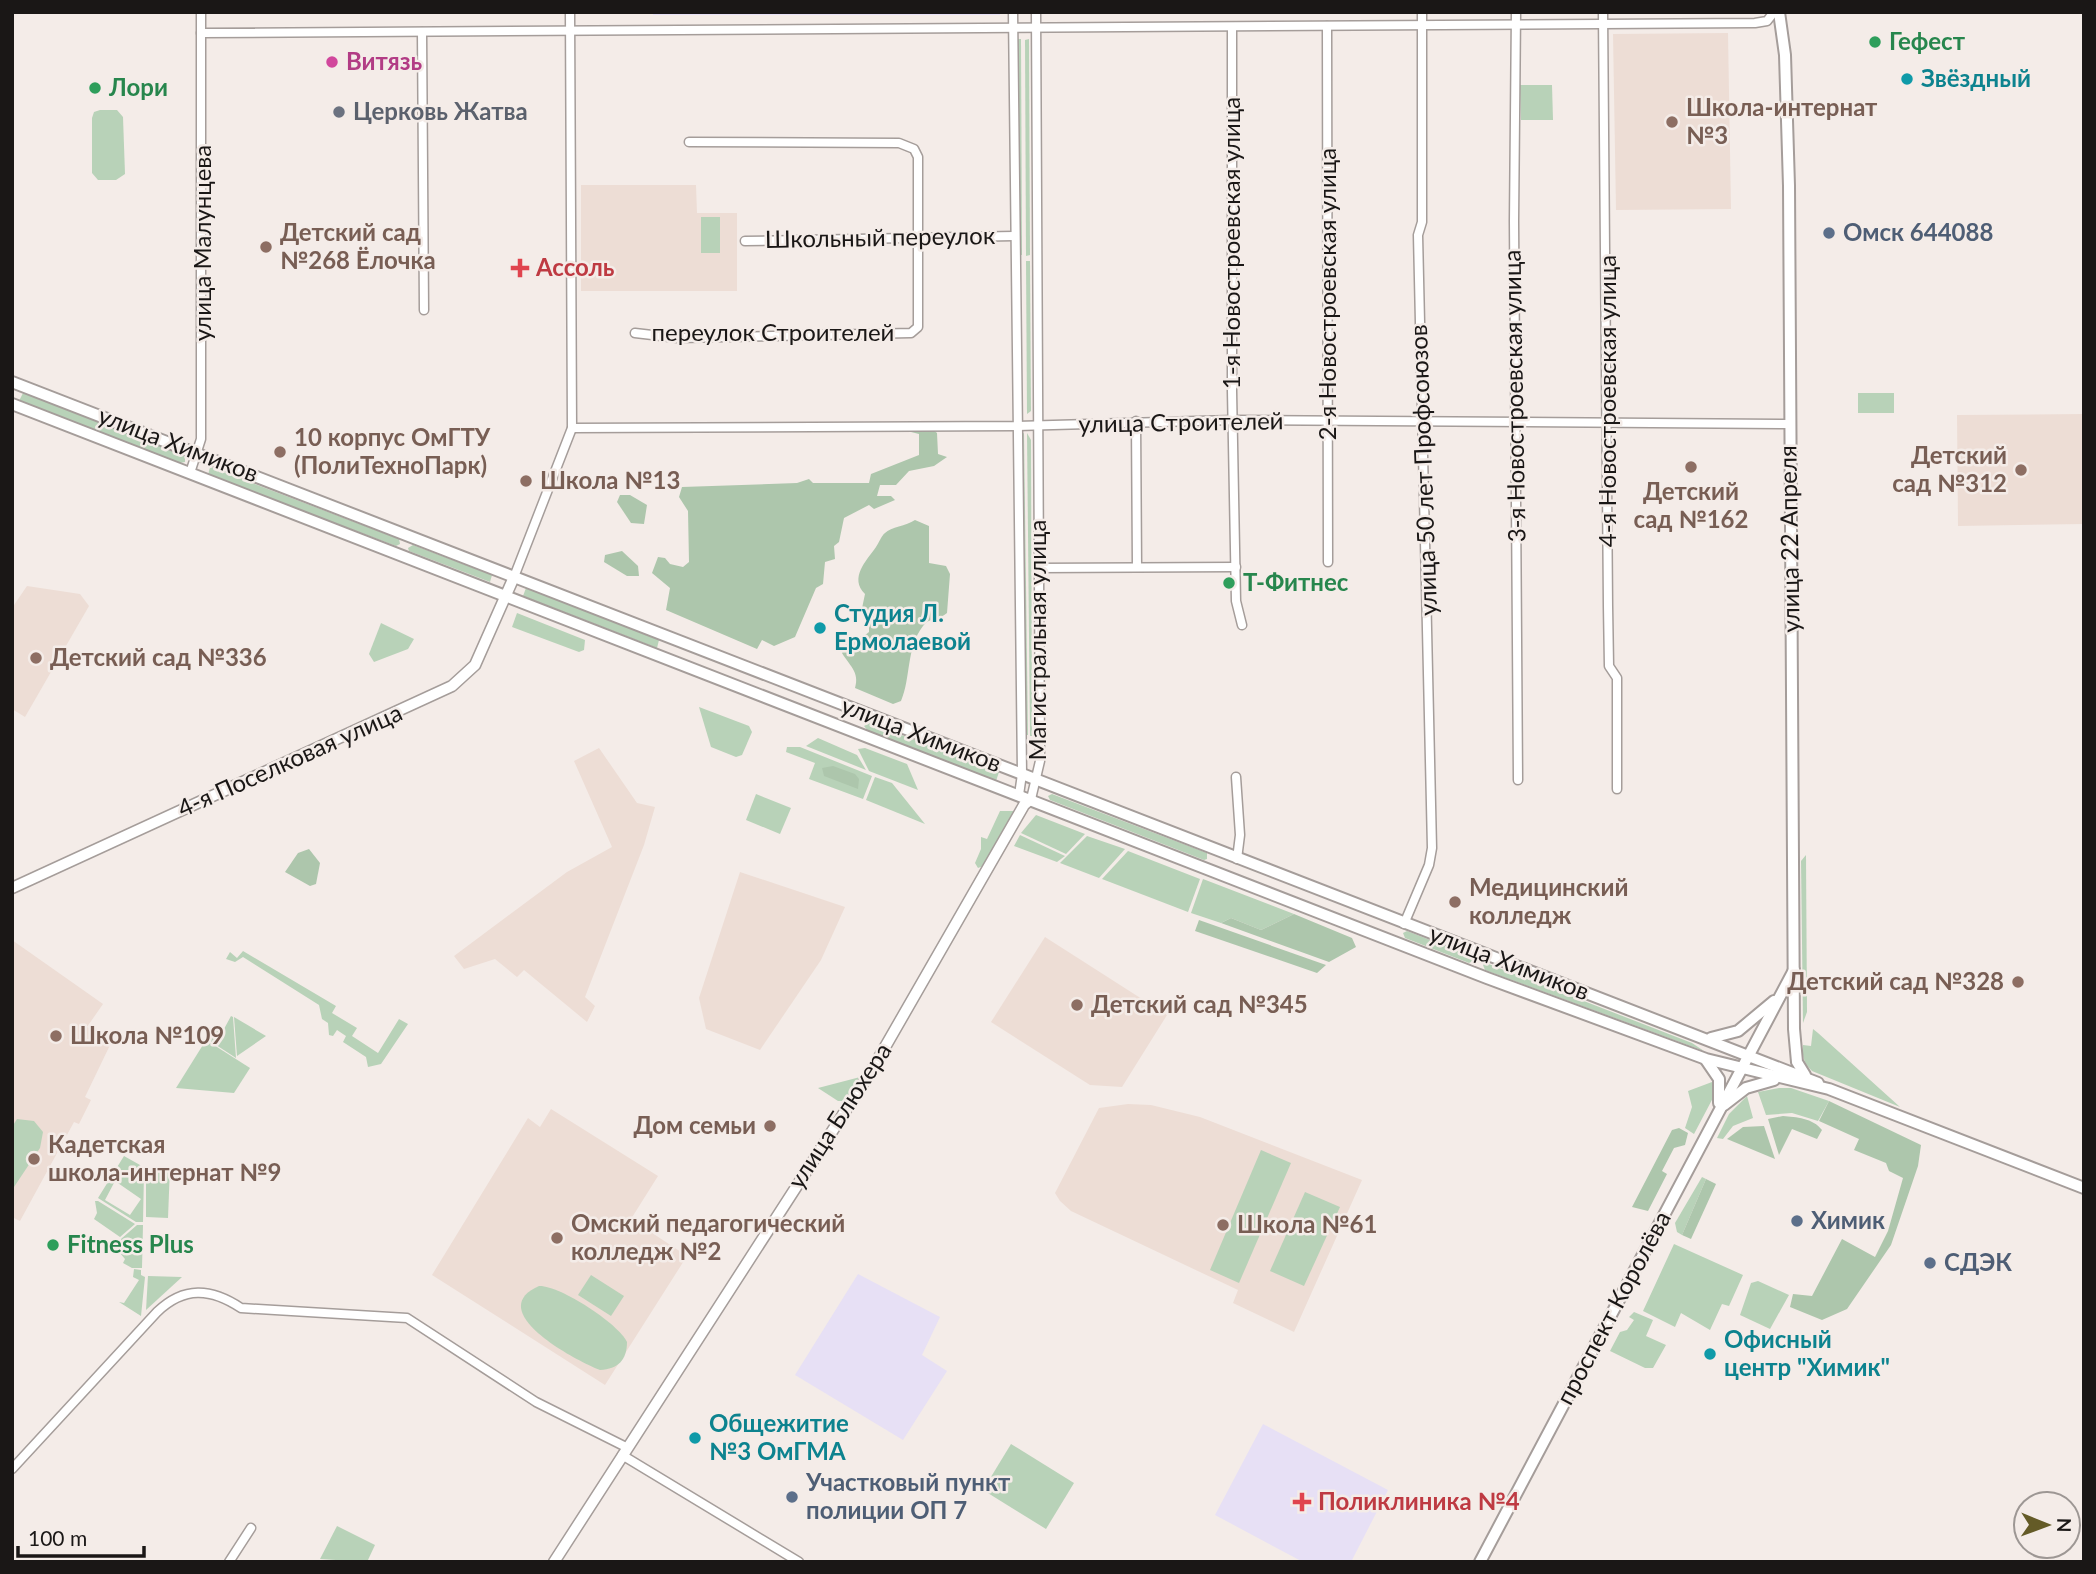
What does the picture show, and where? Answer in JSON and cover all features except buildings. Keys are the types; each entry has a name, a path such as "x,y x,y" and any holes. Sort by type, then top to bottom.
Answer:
{"main road":[{"name":"улица 22 Апреля","path":"1748,1055 1795,967 1789,186 1785,55 1776,12"},
{"name":"улица Химиков","path":"12,382 1404,924 1805,1075 1829,1089"},
{"name":"улица Химиков","path":"12,404 1478,974 1706,1059 1829,1089 2084,1188"},
{"path":"400,554 408,534"},
{"path":"715,677 722,659"},
{"path":"845,728 852,708"},
{"path":"1230,878 1237,859"},
{"path":"1314,911 1321,891"},
{"path":"1397,942 1404,924"},
{"path":"1478,974 1485,954"},
{"path":"1795,967 1794,1048 1805,1075"},
{"path":"1702,1037 1720,1038 1738,1031 1779,997"},
{"name":"проспект Королёва","path":"1480,1562 1748,1055"},
{"path":"1706,1059 1719,1079 1717,1112"},
{"path":"1717,1112 1754,1084 1788,1080"}],"street":[{"name":"улица Малунцева","path":"190,473 201,439 201,12"},
{"path":"514,577 572,428 570,12"},
{"name":"Магистральная улица","path":"1013,12 1022,774 1025,800"},
{"name":"Магистральная улица","path":"1025,800 1038,780 1036,12"},
{"name":"улица 50 лет Профсоюзов","path":"1404,924 1429,865 1432,848 1429,618 1421,421 1418,235 1422,222 1422,12"},
{"name":"3-я Новостроевская улица","path":"1516,12 1518,780"},
{"name":"4-я Новостроевская улица","path":"1603,12 1609,666 1617,678 1617,789"},
{"path":"1686,24 1687,12"},
{"path":"201,33 1686,24 1755,23 1766,21 1776,12"},
{"name":"2-я Новостроевская улица","path":"1327,26 1328,562"},
{"name":"1-я Новостроевская улица","path":"1232,28 1236,601 1242,625"},
{"path":"422,32 425,310"},
{"path":"688,142 908,144 918,157 918,237"},
{"name":"Школьный переулок","path":"746,241 1014,236"},
{"name":"переулок Строителей","path":"635,333 678,338 911,333 918,327 918,237"},
{"name":"улица Строителей","path":"572,428 1038,426 1233,420 1789,424"},
{"path":"1136,421 1137,568"},
{"path":"1038,568 1236,567"},
{"name":"4-я Поселковая улица","path":"12,888 452,686 475,665 514,577"},
{"path":"1236,778 1240,835 1237,859"},
{"name":"улица Блюхера","path":"554,1562 873,1068 1025,800"},
{"path":"12,1469 157,1312 177,1295 209,1294 224,1296 241,1308 407,1318 536,1402 624,1451 799,1562"},
{"path":"229,1562 251,1528"}],"shaded area":[{"path":"653,12 1000,12 1000,15 653,15"},
{"name":"Школа-интернат №3","path":"1728,33 1731,209 1616,210 1613,34"},
{"path":"581,185 696,185 697,213 737,213 737,291 581,291"},
{"name":"Детский сад №312","path":"2084,414 2084,524 1958,526 1957,415"},
{"name":"Детский сад №336","path":"27,586 80,594 89,606 25,717 12,709 12,608"},
{"path":"599,748 637,803 655,807 644,845 585,997 595,1006 587,1022 524,970 517,977 495,959 464,969 454,956 567,872 612,847 574,761"},
{"path":"740,872 845,907 821,960 760,1050 706,1029 699,998"},
{"name":"Детский сад №345","path":"1045,937 1167,1015 1122,1087 1090,1085 991,1022"},
{"name":"Школа №109","path":"12,940 103,1004 87,1027 111,1043 85,1097 91,1100 79,1124 74,1122 20,1221 12,1217"},
{"name":"Школа №61","path":"1128,1104 1151,1105 1200,1117 1362,1180 1294,1332 1233,1303 1238,1290 1071,1211 1060,1201 1055,1193 1099,1108"},
{"name":"Омский педагогический колледж №2","path":"551,1109 658,1176 631,1219 687,1256 605,1385 432,1275 528,1118 540,1127"},
{"path":"858,1274 940,1317 922,1355 947,1371 903,1440 795,1375"},
{"name":"Поликлиника №4","path":"1263,1424 1388,1490 1351,1562 1303,1562 1215,1515"}],"green space":[{"path":"1018,39 1021,39 1022,255 1019,255"},
{"path":"1029,39 1030,255 1026,256 1025,40"},
{"path":"1520,85 1552,85 1553,120 1521,120"},
{"path":"117,110 123,117 125,174 116,180 98,180 92,173 92,118 94,112"},
{"path":"701,217 720,217 720,253 701,253"},
{"path":"1026,261 1030,261 1031,411 1027,414"},
{"path":"23,393 185,456 185,462 180,463 19,401"},
{"path":"1858,393 1894,393 1894,413 1858,413"},
{"path":"932,429 937,433 938,454 947,457 934,466 909,471 896,485 880,485 877,496 891,496 895,500 874,509 869,505 844,518 839,542 834,546 835,559 825,562 823,584 816,588 795,637 774,646 762,640 757,649 666,610 670,588 652,573 658,557 683,567 689,562 688,511 679,497 682,487 797,483 809,479 813,483 869,483 871,474 919,455 919,434 907,431"},
{"path":"1024,433 1028,735 1022,434"},
{"path":"1027,433 1031,440 1032,736 1030,736"},
{"path":"210,467 399,539 400,544 396,546 208,475"},
{"path":"620,495 630,495 647,505 644,524 631,523 617,502"},
{"path":"915,520 929,526 929,563 946,566 950,574 947,613 925,623 911,653 901,701 893,704 855,688 855,673 842,653 849,637 864,636 869,632 869,624 861,613 865,594 860,588 859,576 864,564 885,533"},
{"path":"413,545 492,575 490,582 409,551 408,548"},
{"path":"622,551 638,566 639,576 627,576 604,562 605,555"},
{"path":"526,588 659,640 657,648 523,596"},
{"path":"517,613 585,640 584,650 579,652 512,627"},
{"path":"381,623 414,639 408,649 374,662 369,654"},
{"path":"699,707 749,726 752,732 742,755 736,757 711,747"},
{"path":"870,723 999,772 996,781 868,731 864,726"},
{"path":"818,738 857,755 866,770 806,746"},
{"path":"787,747 800,747 872,776 863,799 809,779 815,763 786,752"},
{"path":"865,748 907,764 918,790 869,771 858,749"},
{"path":"833,766 855,774 859,779 858,789 824,776 822,768"},
{"path":"875,777 892,783 925,824 866,800"},
{"path":"756,794 791,808 780,834 746,820"},
{"path":"1052,794 1207,853 1207,859 1050,800 1048,796"},
{"path":"1000,811 1017,811 983,866 978,868 975,863 981,849 981,837 987,839"},
{"path":"1036,815 1085,834 1066,854 1021,833"},
{"path":"1020,835 1065,856 1057,862 1014,846"},
{"path":"1087,836 1125,849 1099,878 1060,863"},
{"path":"309,849 320,863 316,884 310,886 285,872 298,853"},
{"path":"1128,851 1200,879 1188,912 1102,879"},
{"path":"1806,855 1807,1012 1803,1023 1801,861"},
{"path":"1203,879 1294,914 1261,930 1231,918 1221,923 1191,913"},
{"path":"1294,914 1352,938 1356,947 1329,962 1221,923 1231,918 1261,930"},
{"path":"1199,920 1326,965 1317,973 1195,931"},
{"path":"1407,931 1471,956 1473,961 1469,963 1405,938 1403,933"},
{"path":"243,951 336,1006 332,1013 357,1028 352,1036 378,1053 399,1019 408,1024 381,1064 368,1067 366,1057 343,1042 346,1036 337,1030 333,1036 329,1035 328,1023 322,1019 319,1005 243,957 235,962 226,959 230,952 237,958"},
{"path":"1486,963 1692,1043 1704,1051 1485,970 1483,965"},
{"path":"231,1016 236,1058 207,1039 215,1027 224,1029"},
{"path":"234,1017 266,1036 237,1056"},
{"path":"1813,1029 1900,1107 1812,1071 1804,1059 1803,1045 1811,1046"},
{"path":"206,1040 250,1068 234,1093 176,1088"},
{"path":"864,1076 845,1101 838,1101 818,1088"},
{"path":"1712,1082 1714,1096 1694,1134 1685,1128 1692,1107 1688,1091"},
{"path":"1791,1088 1829,1101 1818,1121 1792,1113 1766,1115 1758,1092"},
{"path":"1747,1096 1753,1118 1733,1126 1723,1139 1717,1138 1729,1114"},
{"path":"1829,1101 1921,1145 1918,1166 1891,1245 1847,1309 1822,1320 1790,1307 1793,1294 1812,1296 1842,1239 1875,1257 1888,1231 1903,1178 1889,1171 1886,1163 1854,1150 1859,1139 1819,1121"},
{"path":"1783,1116 1809,1121 1822,1130 1817,1139 1792,1129 1779,1155 1768,1119"},
{"path":"17,1119 34,1121 43,1132 40,1148 12,1190 12,1127"},
{"path":"1764,1126 1775,1159 1727,1139 1743,1127"},
{"path":"1679,1128 1688,1133 1685,1145 1674,1148 1662,1171 1667,1174 1648,1211 1632,1207 1672,1130"},
{"path":"1261,1150 1291,1163 1239,1283 1210,1270"},
{"path":"124,1156 140,1165 144,1172 143,1222 136,1222 98,1198","holes":["115,1181 141,1199 130,1215 105,1200"]},
{"path":"170,1167 168,1218 146,1217 146,1172"},
{"path":"1702,1177 1706,1179 1682,1235 1677,1232 1675,1223"},
{"path":"1706,1179 1716,1184 1691,1239 1682,1235"},
{"path":"1305,1192 1340,1207 1304,1286 1270,1271"},
{"path":"95,1201 135,1224 120,1237 94,1219 97,1213"},
{"path":"137,1225 143,1225 142,1268 132,1268 123,1263 125,1259 120,1253 121,1239"},
{"path":"1674,1244 1743,1275 1729,1306 1722,1304 1710,1330 1681,1313 1675,1327 1643,1311"},
{"path":"134,1269 141,1270 141,1275 145,1277 141,1316 119,1302 124,1303 139,1280 133,1277"},
{"path":"591,1275 624,1296 611,1316 578,1295"},
{"path":"148,1276 182,1277 146,1310"},
{"path":"1758,1281 1789,1295 1770,1329 1740,1315 1751,1283"},
{"path":"539,1286 573,1298 612,1325 627,1342 623,1359 612,1368 600,1370 572,1357 539,1334 527,1321 521,1308 524,1296"},
{"path":"1634,1312 1653,1320 1646,1336 1666,1345 1653,1368 1645,1368 1610,1351 1620,1332 1627,1330 1634,1320 1629,1317"},
{"path":"1011,1444 1074,1483 1046,1529 983,1490"},
{"path":"337,1526 375,1545 367,1562 320,1559"}],"place":[{"name":"Гефест","path":"1875,42"},
{"name":"Витязь","path":"332,62"},
{"name":"Звёздный","path":"1907,79"},
{"name":"Лори","path":"95,88"},
{"name":"Церковь Жатва","path":"339,112"},
{"name":"Школа-интернат №3","path":"1672,122"},
{"name":"Омск 644088","path":"1829,233"},
{"name":"Детский сад №268 Ёлочка","path":"266,247"},
{"name":"Ассоль","path":"520,268"},
{"name":"10 корпус ОмГТУ (ПолиТехноПарк)","path":"280,452"},
{"name":"Детский сад №162","path":"1691,467"},
{"name":"Детский сад №312","path":"2021,470"},
{"name":"Школа №13","path":"526,481"},
{"name":"Т-Фитнес","path":"1229,583"},
{"name":"Студия Л. Ермолаевой","path":"820,628"},
{"name":"Детский сад №336","path":"36,658"},
{"name":"Медицинский колледж","path":"1455,902"},
{"name":"Детский сад №328","path":"2018,982"},
{"name":"Детский сад №345","path":"1077,1005"},
{"name":"Школа №109","path":"56,1036"},
{"name":"Дом семьи","path":"770,1126"},
{"name":"Кадетская школа-интернат №9","path":"34,1159"},
{"name":"Химик","path":"1797,1221"},
{"name":"Школа №61","path":"1223,1225"},
{"name":"Омский педагогический колледж №2","path":"557,1238"},
{"name":"Fitness Plus","path":"53,1245"},
{"name":"СДЭК","path":"1930,1263"},
{"name":"Офисный центр \"Химик\"","path":"1710,1354"},
{"name":"Общежитие №3 ОмГМА","path":"695,1438"},
{"name":"Участковый пункт полиции ОП 7","path":"792,1497"},
{"name":"Поликлиника №4","path":"1302,1502"}]}
